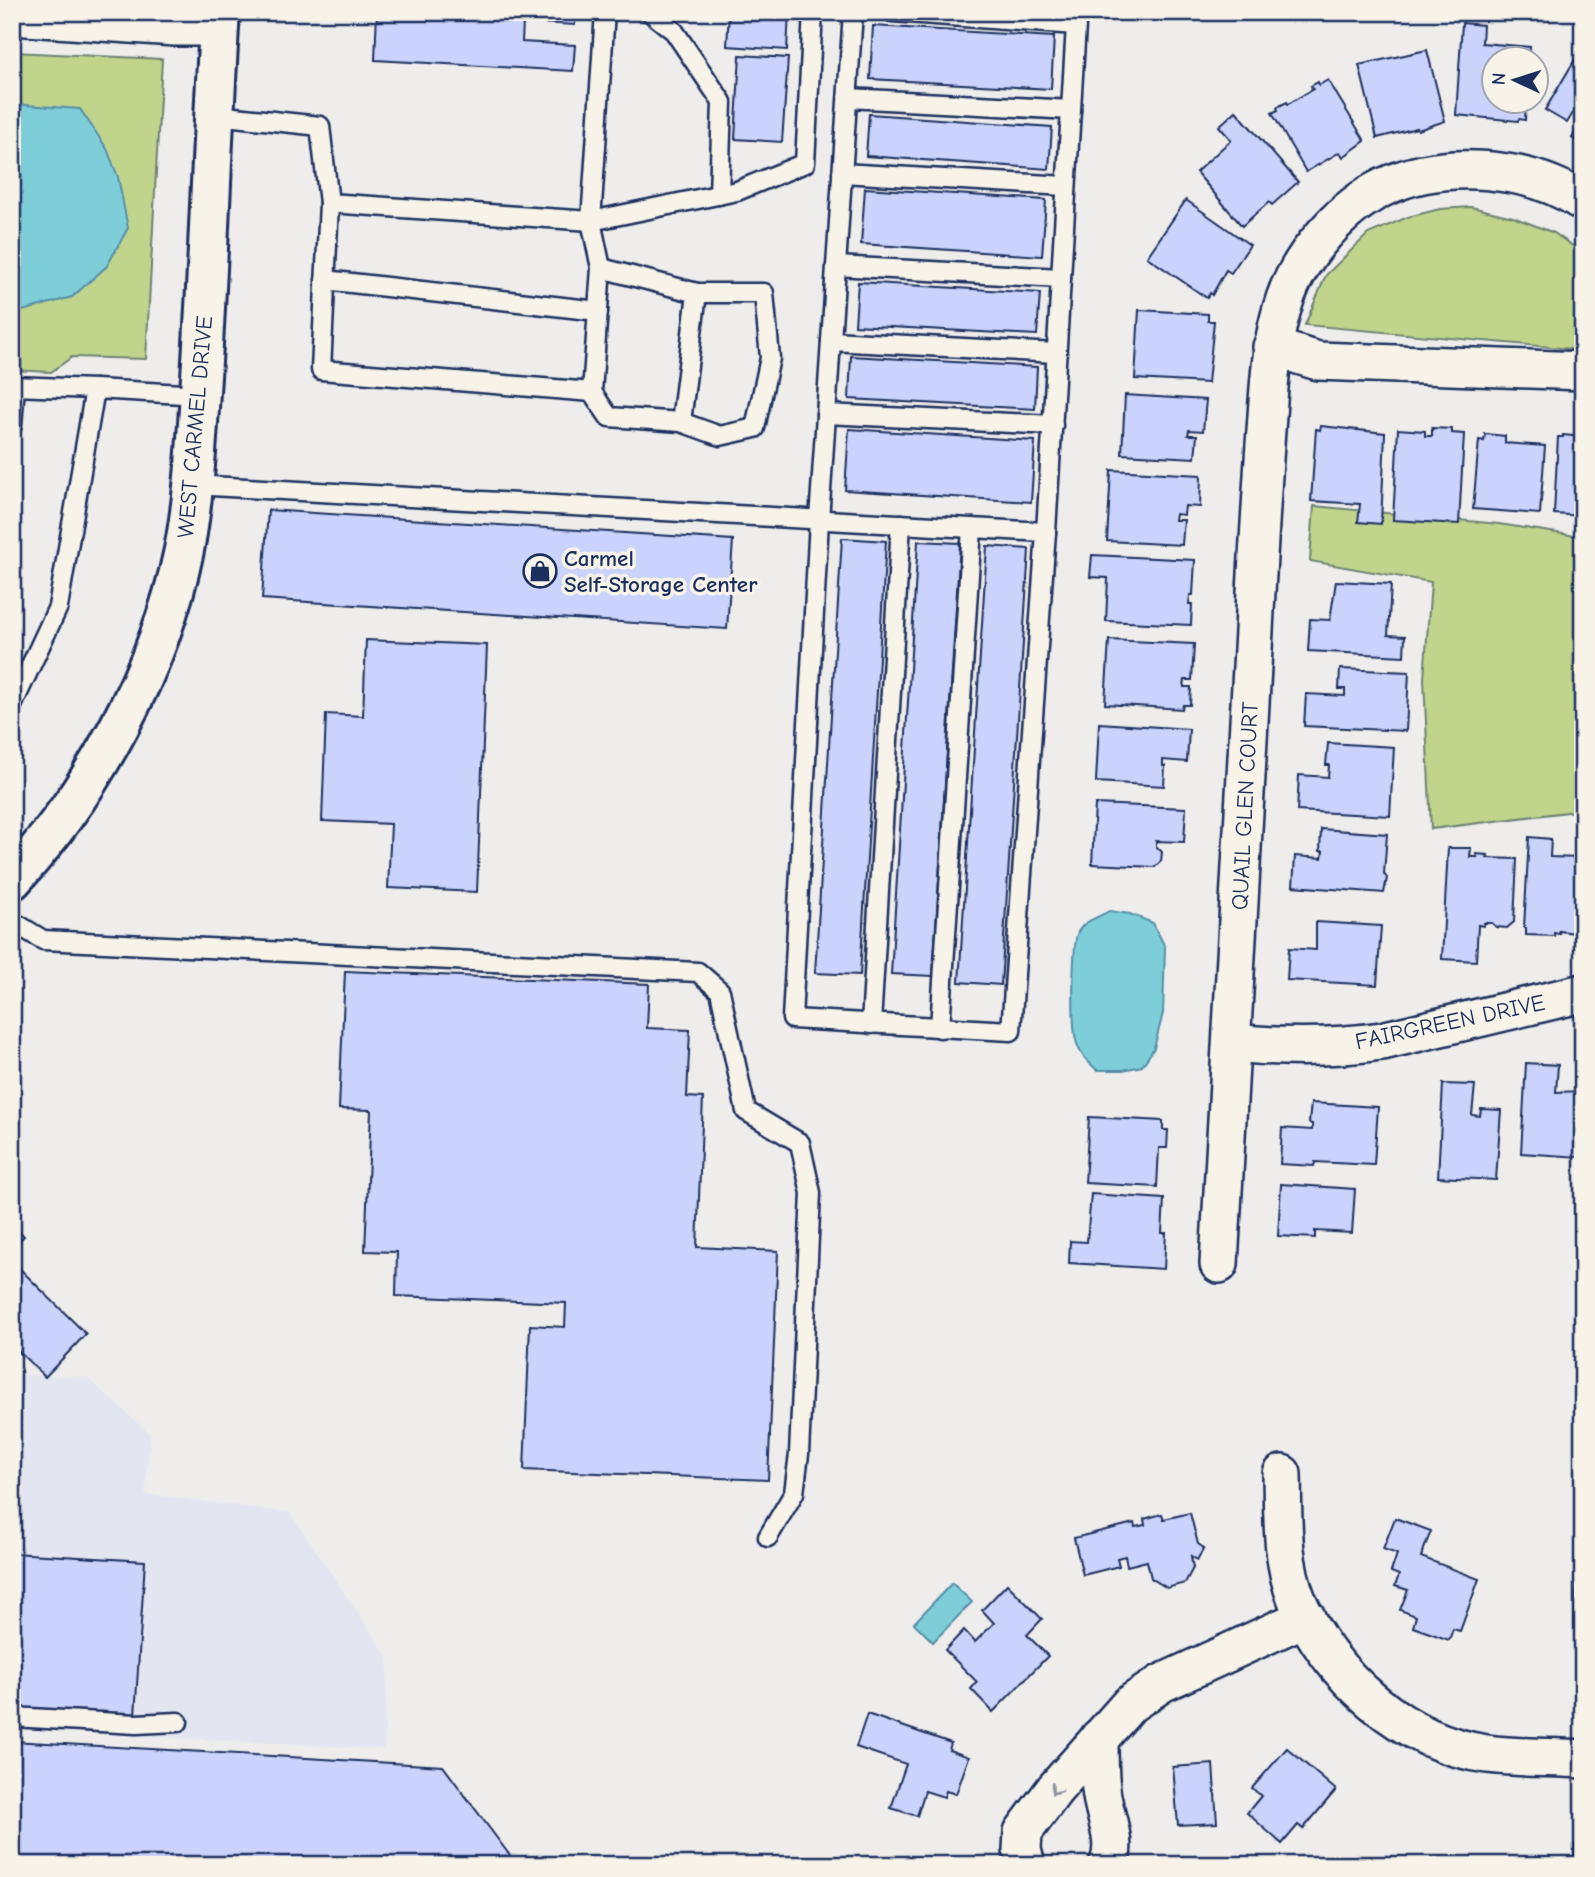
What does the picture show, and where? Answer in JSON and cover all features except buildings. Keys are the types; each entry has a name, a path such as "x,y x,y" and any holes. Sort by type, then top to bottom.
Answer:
{"street":[{"path":"12,16 175,27 220,20"},
{"name":"WEST CARMEL DRIVE","path":"12,880 86,785 119,725 146,668 165,617 184,552 193,485 200,396 220,20"},
{"name":"QUAIL GLEN COURT","path":"1219,1264 1257,560 1272,348 1286,297 1310,252 1343,214 1385,187 1429,173 1477,169 1524,176 1566,191 1583,202"},
{"path":"1272,348 1318,361 1583,371"},
{"name":"FAIRGREEN DRIVE","path":"1233,1043 1276,1048 1382,1041 1583,993"},
{"path":"1282,1474 1284,1533 1297,1599 1329,1657 1350,1681 1373,1702 1415,1729 1446,1743 1486,1754 1583,1759"},
{"path":"1027,1865 1022,1850 1023,1832 1055,1789 1130,1704 1162,1683 1306,1617"},
{"path":"1099,1738 1101,1791 1112,1841 1112,1856 1108,1865"}],"lane":[{"path":"601,268 697,293 764,293 770,358 755,428 720,436 681,422 609,416 592,392 601,268 591,221 605,12"},
{"path":"650,12 674,31 722,102 719,195"},
{"path":"329,203 591,221 737,191 805,163 813,12"},
{"path":"853,12 819,520 792,1019 1011,1031 1053,425 1076,25 892,12"},
{"path":"848,98 1071,110"},
{"path":"216,115 320,126 329,203 321,370 592,392"},
{"path":"842,173 1066,186"},
{"path":"836,266 1061,278"},
{"path":"325,281 598,311"},
{"path":"681,422 697,293"},
{"path":"831,341 1057,353"},
{"path":"12,425 13,386 95,388 200,396"},
{"path":"12,706 58,607 95,388"},
{"path":"826,414 1053,425"},
{"path":"193,485 1046,532"},
{"path":"871,1024 901,524"},
{"path":"940,1028 972,528"},
{"path":"12,921 43,940 698,972 720,991 746,1111 800,1143 811,1193 799,1454 794,1493 768,1537"},
{"path":"12,1717 136,1724 178,1722"}],"shaded area":[{"path":"12,1374 87,1378 150,1434 145,1494 290,1513 388,1657 384,1749 12,1729"}],"green space":[{"path":"12,52 162,59 146,359 72,357 51,372 12,370"},
{"path":"1471,207 1513,217 1554,233 1583,253 1583,350 1305,325 1326,275 1368,234 1408,217 1440,209"},
{"path":"1314,506 1499,524 1583,537 1583,810 1431,829 1424,679 1431,582 1310,561"}],"water":[{"path":"12,104 80,109 107,149 118,177 128,228 107,266 72,297 12,314"},
{"path":"1109,911 1130,914 1153,923 1165,947 1163,1013 1154,1048 1142,1066 1123,1070 1097,1070 1081,1053 1075,1032 1074,968 1078,932 1087,922"},
{"path":"952,1583 972,1602 933,1642 914,1623"}],"place":[{"name":"Carmel Self-Storage Center","path":"540,571"}]}
